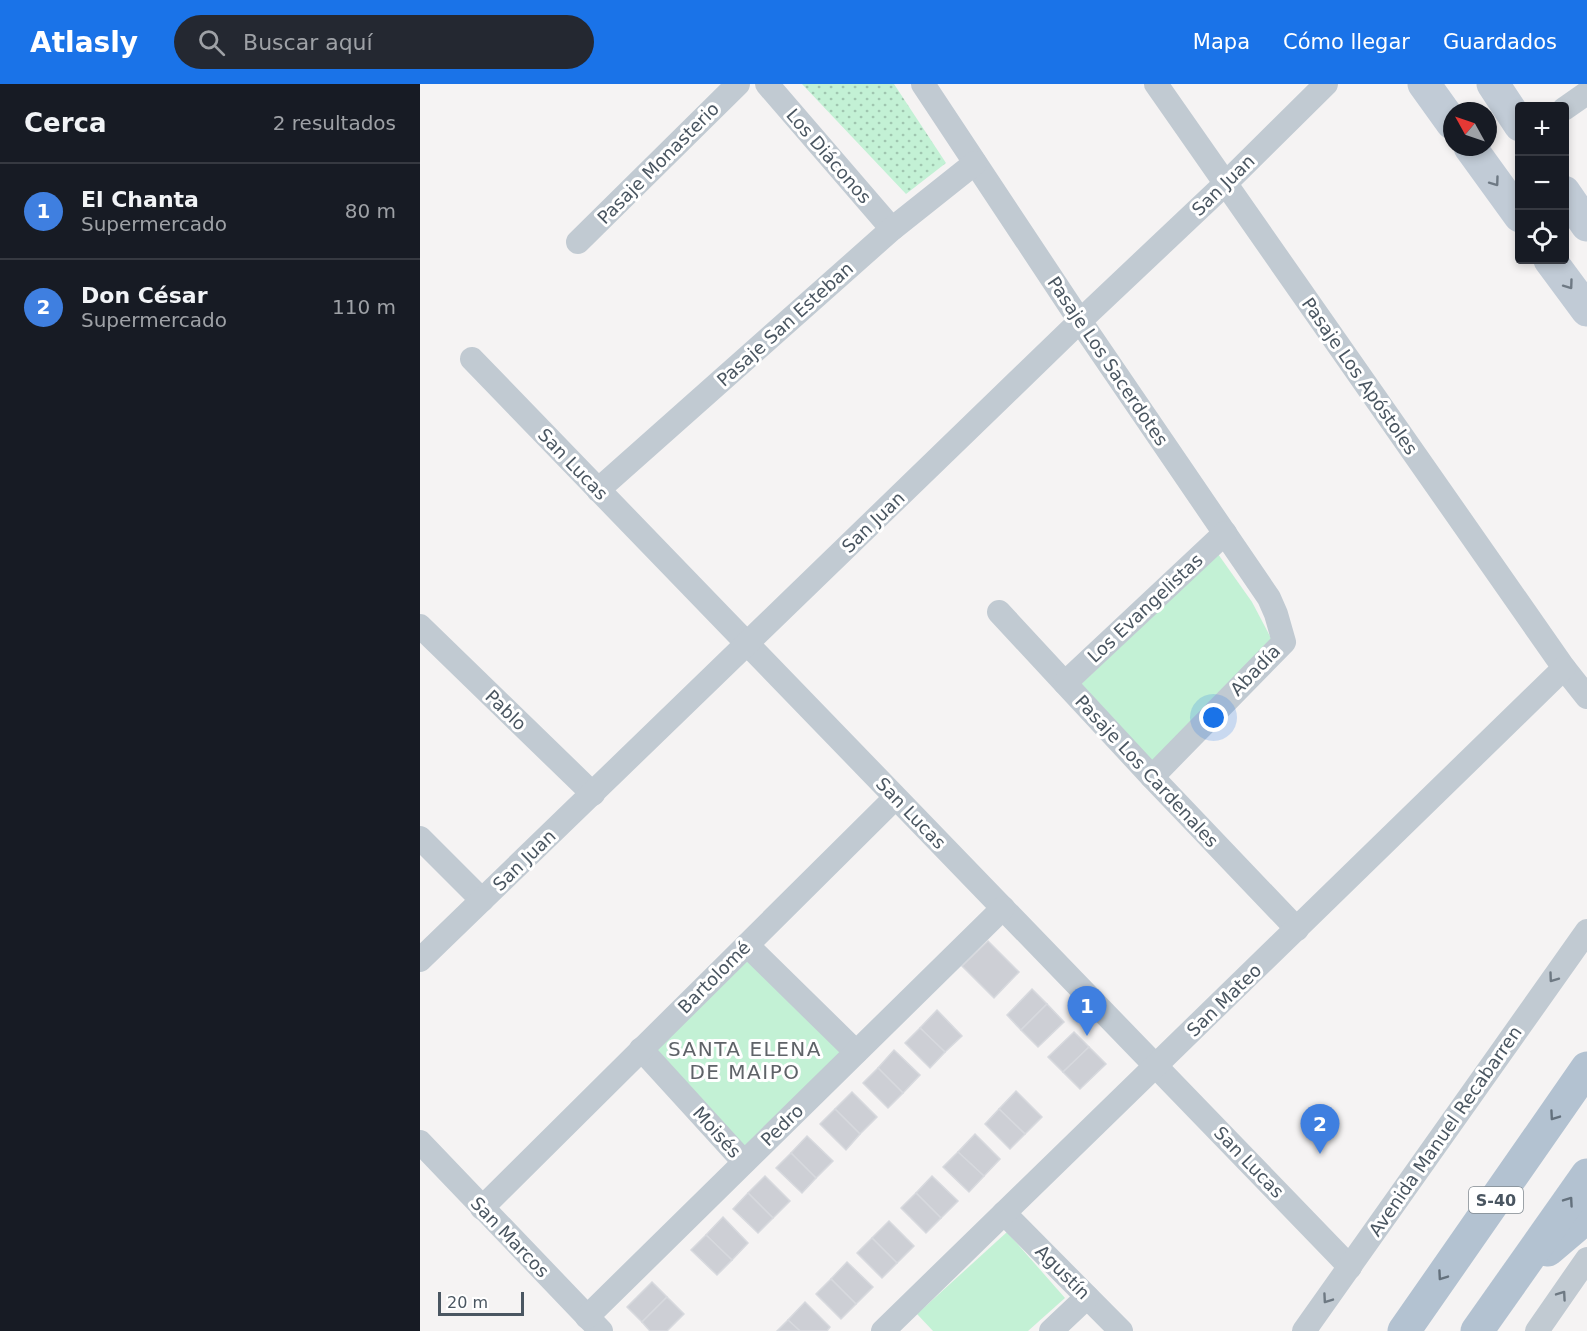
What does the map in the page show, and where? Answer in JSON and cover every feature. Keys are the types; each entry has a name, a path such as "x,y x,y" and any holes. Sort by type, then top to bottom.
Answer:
{"main road":[{"path":"1424,84 1443,110"},
{"path":"1493,84 1515,117"},
{"path":"1477,156 1516,210"},
{"path":"1569,199 1587,225"},
{"path":"1554,264 1587,310"},
{"name":"S-40","path":"1404,1331 1587,1068"},
{"path":"1477,1331 1587,1175"},
{"path":"1510,1282 1587,1217"}],"street":[{"name":"Pasaje Monasterio","path":"578,242 738,84"},
{"name":"Los Diáconos","path":"767,84 892,229"},
{"name":"Pasaje Los Sacerdotes","path":"923,84 1080,321 1269,598 1284,642"},
{"name":"Pasaje Los Apóstoles","path":"1156,84 1225,184 1576,671 1587,697"},
{"name":"San Juan","path":"420,960 1326,84"},
{"path":"1569,106 1587,93"},
{"name":"Pasaje San Esteban","path":"598,490 892,229 975,163"},
{"name":"San Lucas","path":"472,359 1350,1267"},
{"name":"Los Evangelistas","path":"1065,683 1225,533"},
{"name":"Pasaje Los Cardenales","path":"999,612 1296,929"},
{"name":"Pablo","path":"420,626 593,794"},
{"name":"Abadía","path":"1152,777 1284,642"},
{"name":"San Mateo","path":"898,1326 1004,1213 1296,929 1576,671"},
{"name":"Bartolomé","path":"482,1208 895,798"},
{"path":"420,838 482,900"},
{"name":"Pedro","path":"594,1324 744,1162 1003,908"},
{"name":"Avenida Manuel Recabarren","path":"1304,1331 1587,931"},
{"path":"747,945 856,1052"},
{"name":"Moisés","path":"641,1049 744,1162"},
{"name":"San Marcos","path":"420,1142 594,1324"},
{"name":"Agustín","path":"1004,1213 1121,1331"},
{"path":"1537,1331 1587,1259"},
{"path":"1051,1331 1087,1297"}],"green space":[{"path":"802,84 894,84 946,163 906,194"},
{"path":"1218,554 1252,602 1272,640 1152,761 1081,684"},
{"name":"SANTA ELENA DE MAIPO","path":"748,951 853,1051 745,1157 646,1049"},
{"path":"1007,1232 1065,1298 1028,1331 933,1331 917,1314"}],"building":[{"path":"988,941 1019,972 994,998 962,966"},
{"path":"1032,989 1047,1004 1021,1030 1007,1015"},
{"path":"1047,1004 1064,1022 1038,1047 1021,1030"},
{"path":"937,1010 962,1036 945,1052 920,1028"},
{"path":"920,1028 945,1052 930,1068 905,1043"},
{"path":"1074,1032 1089,1047 1063,1072 1048,1057"},
{"path":"1089,1047 1106,1064 1080,1089 1063,1072"},
{"path":"894,1050 920,1075 903,1093 878,1068"},
{"path":"878,1068 903,1093 888,1108 863,1083"},
{"path":"1016,1091 1042,1117 1025,1134 999,1109"},
{"path":"852,1092 877,1117 860,1134 835,1109"},
{"path":"835,1109 860,1134 846,1150 820,1124"},
{"path":"999,1109 1025,1134 1010,1149 985,1124"},
{"path":"975,1134 1000,1159 984,1176 958,1152"},
{"path":"807,1136 833,1161 816,1178 791,1153"},
{"path":"958,1152 984,1176 969,1192 943,1167"},
{"path":"791,1153 816,1178 802,1193 776,1168"},
{"path":"765,1176 790,1201 773,1218 748,1193"},
{"path":"932,1176 958,1201 941,1218 916,1193"},
{"path":"748,1193 773,1218 758,1233 733,1209"},
{"path":"916,1193 941,1218 926,1233 901,1208"},
{"path":"723,1217 748,1243 732,1260 706,1235"},
{"path":"889,1221 914,1246 897,1263 872,1238"},
{"path":"706,1235 732,1260 717,1275 691,1250"},
{"path":"872,1238 897,1263 882,1278 857,1253"},
{"path":"847,1262 873,1287 856,1304 831,1279"},
{"path":"831,1279 856,1304 841,1319 816,1294"},
{"path":"652,1282 667,1297 642,1322 627,1307"},
{"path":"667,1297 684,1314 667,1331 650,1331 642,1322"},
{"path":"805,1302 830,1327 827,1331 800,1331 788,1320"},
{"path":"788,1320 800,1331 777,1331"}],"place":[{"name":"El Chanta","path":"1087,1036"},
{"name":"Don César","path":"1320,1154"}],"district":[{"name":"SANTA ELENA DE MAIPO","path":"745,1060"}]}
